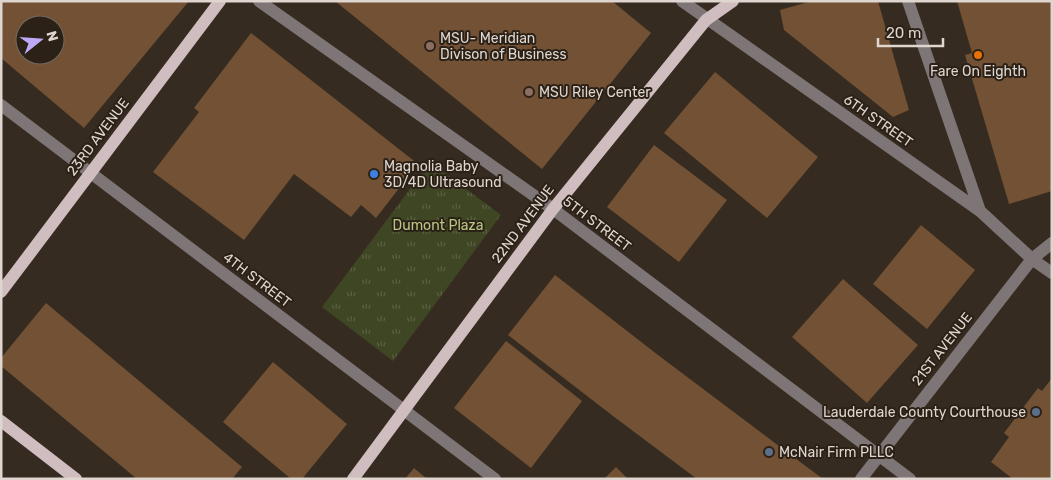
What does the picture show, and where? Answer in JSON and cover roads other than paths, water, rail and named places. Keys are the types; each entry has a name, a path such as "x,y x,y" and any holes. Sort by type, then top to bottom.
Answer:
{"main road":[{"name":"23RD AVENUE","path":"1,292 220,1"},
{"name":"22ND AVENUE","path":"353,479 553,209 706,20 732,1"},
{"path":"1,421 76,479"}],"street":[{"name":"5TH STREET","path":"259,1 553,209 910,479"},
{"name":"6TH STREET","path":"682,1 706,20 980,211 1032,259 1052,273"},
{"path":"908,1 980,211"},
{"name":"4TH STREET","path":"1,105 495,479"},
{"name":"21ST AVENUE","path":"861,479 1032,259 1052,243"}],"place":[{"name":"MSU- Meridian Divison of Business","path":"430,46"},
{"name":"Fare On Eighth","path":"978,55"},
{"name":"MSU Riley Center","path":"529,92"},
{"name":"Magnolia Baby 3D/4D Ultrasound","path":"374,174"},
{"name":"Lauderdale County Courthouse","path":"1036,412"},
{"name":"McNair Firm PLLC","path":"769,452"}],"park label":[{"name":"Dumont Plaza","path":"438,225"}]}
